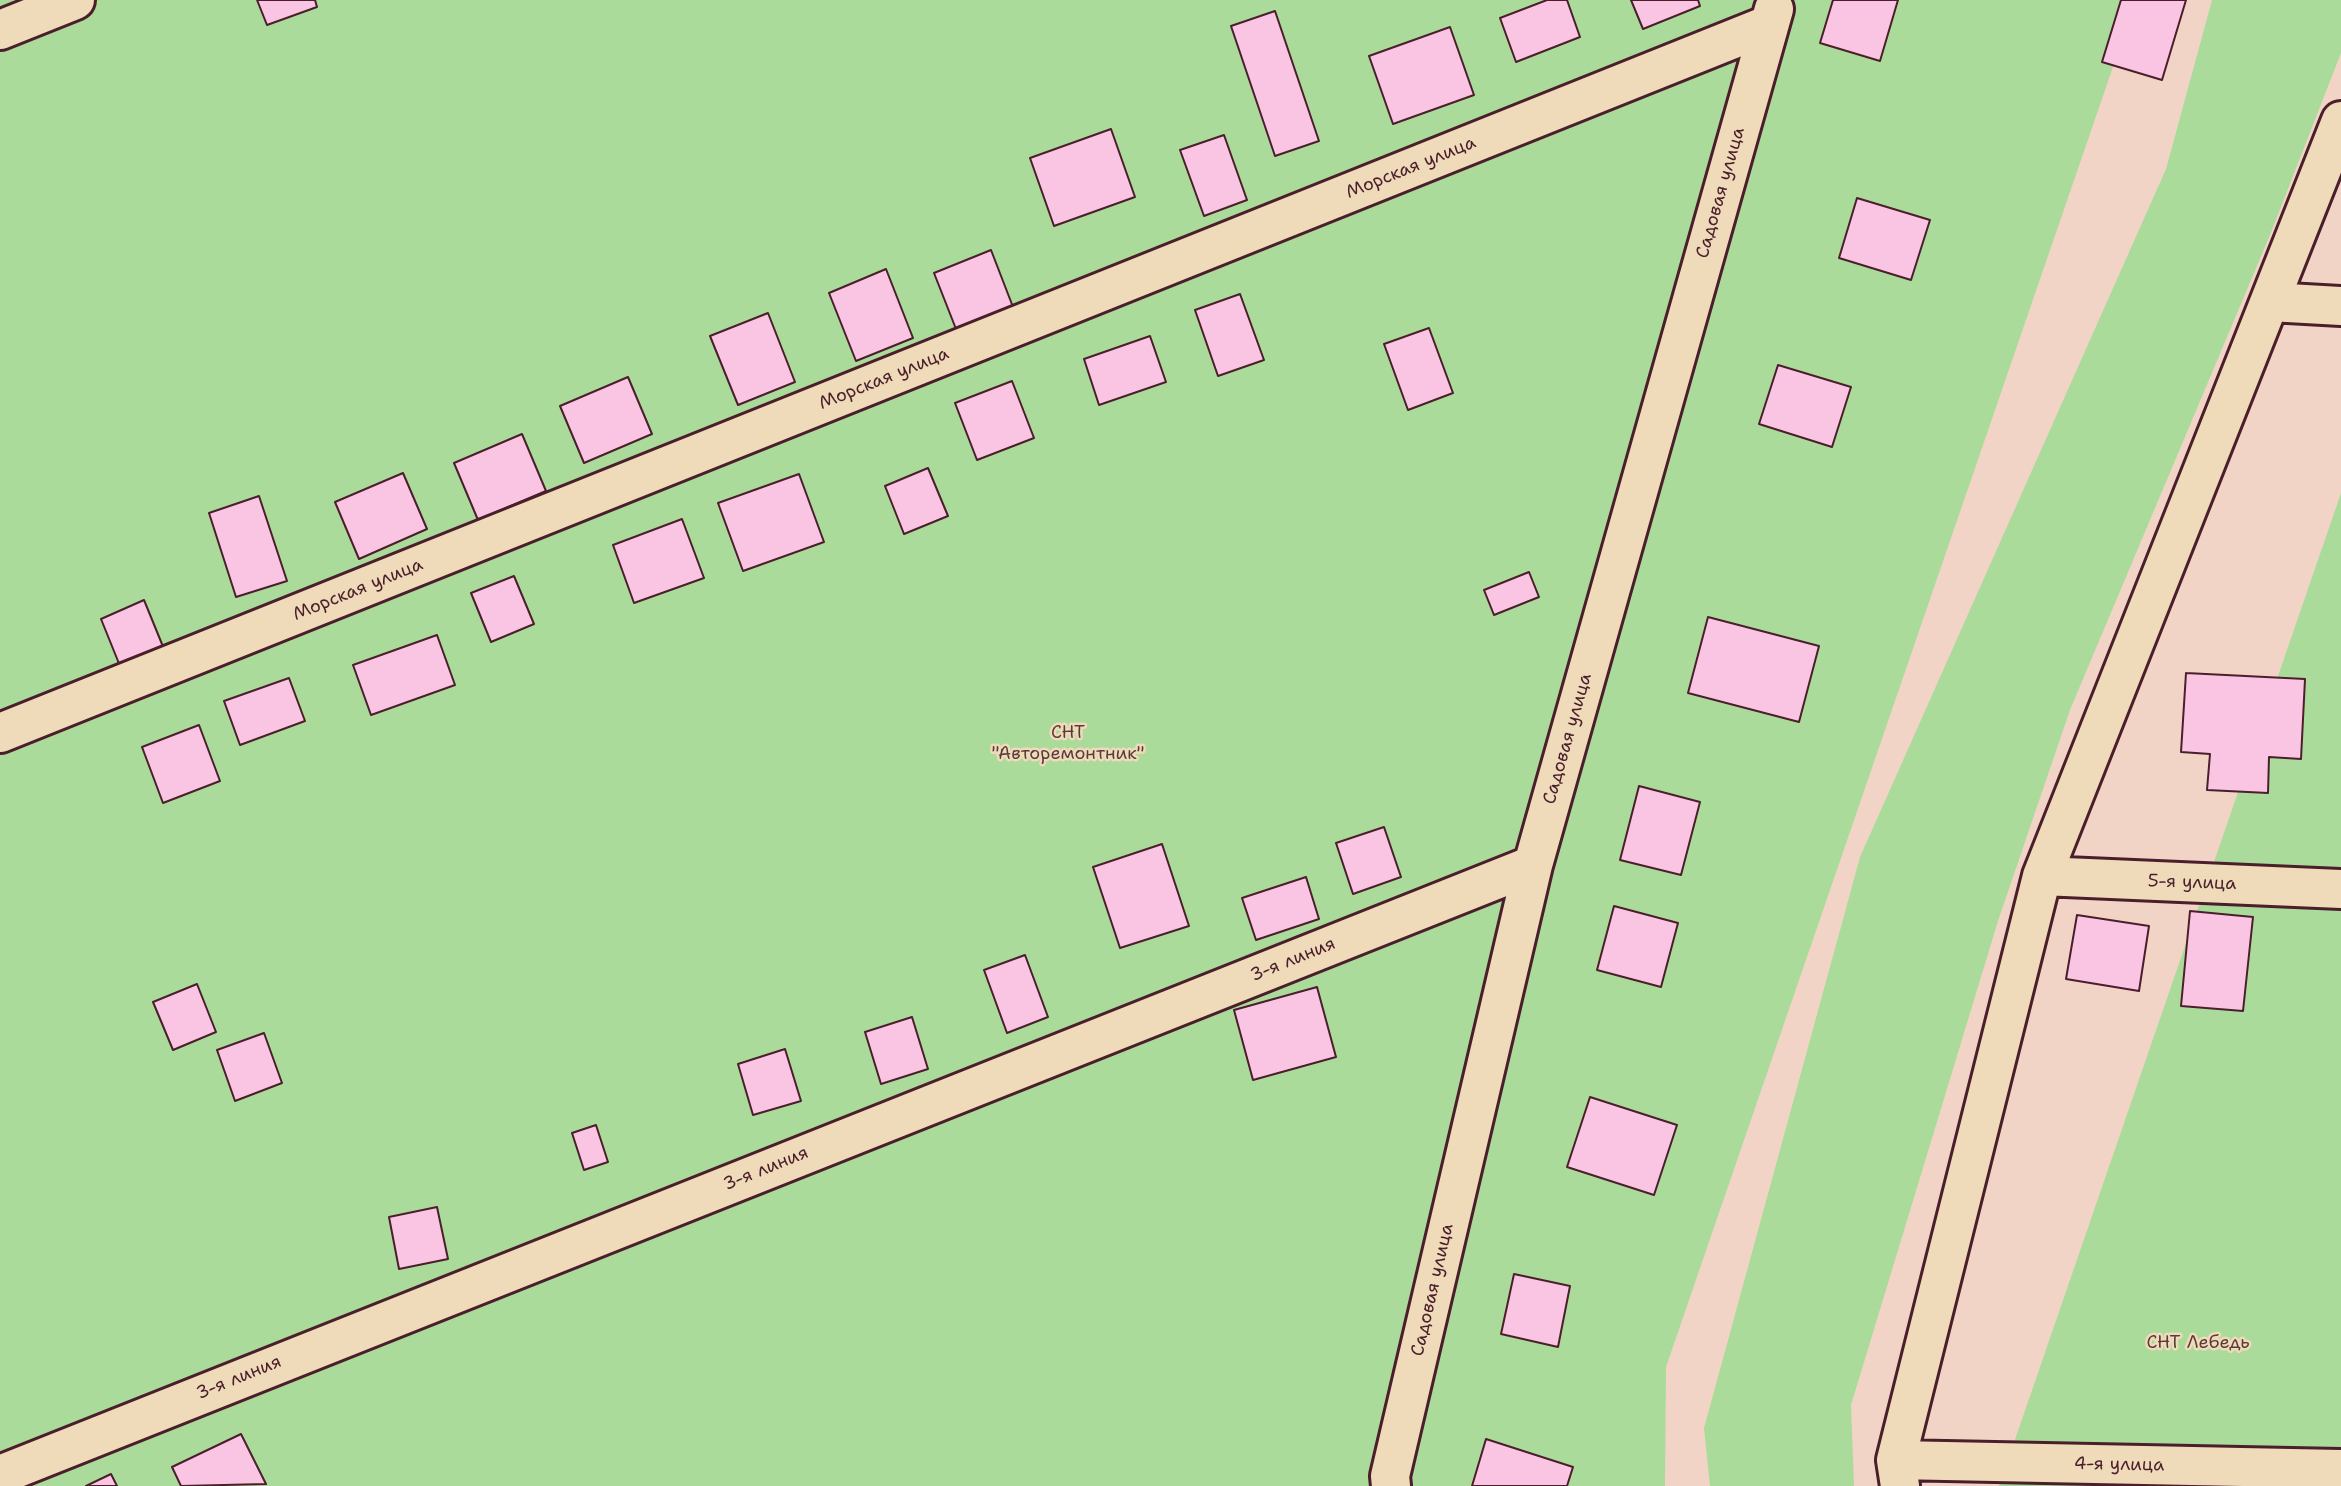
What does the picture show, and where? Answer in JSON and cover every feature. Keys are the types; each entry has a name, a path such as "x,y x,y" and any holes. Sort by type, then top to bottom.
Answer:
{"street":[{"path":"0,30 75,0"},
{"name":"Морская улица","path":"0,733 1772,12"},
{"name":"Садовая улица","path":"1391,1486 1390,1476 1533,865 1772,12"},
{"path":"1898,1473 2042,876 2341,121"},
{"path":"2270,302 2341,306"},
{"name":"3-я линия","path":"0,1475 1533,865"},
{"name":"5-я улица","path":"2042,876 2341,889"},
{"name":"4-я улица","path":"1898,1473 2341,1469"}],"green space":[{"name":"СНТ \"Авторемонтник\"","path":"0,0 2136,0 1666,1367 1665,1486 0,1486"},
{"path":"2212,0 2341,0 2341,53 2270,235 2070,710 1998,921 1851,1405 1854,1486 1710,1486 1704,1428 1860,857 2166,169"},
{"name":"СНТ Лебедь","path":"2341,493 2341,1486 1999,1486"}],"building":[{"path":"257,0 315,0 317,7 267,25"},
{"path":"1547,0 1567,0 1580,37 1516,62 1500,18"},
{"path":"1631,0 1698,0 1700,6 1643,29"},
{"path":"1833,0 1898,0 1880,61 1820,43"},
{"path":"2121,0 2186,0 2162,80 2102,62"},
{"path":"1275,11 1319,141 1275,156 1231,26"},
{"path":"1450,27 1474,95 1393,124 1369,56"},
{"path":"1111,129 1135,197 1054,226 1030,158"},
{"path":"1224,135 1247,200 1204,216 1180,150"},
{"path":"1857,198 1930,220 1911,280 1839,258"},
{"path":"991,250 1013,307 956,329 934,273"},
{"path":"886,269 913,338 856,361 829,293"},
{"path":"1240,294 1264,360 1218,376 1195,310"},
{"path":"768,313 795,382 738,405 710,336"},
{"path":"1429,328 1453,393 1408,410 1384,344"},
{"path":"1150,336 1166,382 1099,405 1084,359"},
{"path":"1778,365 1851,387 1832,447 1759,424"},
{"path":"628,377 652,434 584,463 560,406"},
{"path":"1012,381 1034,438 977,460 955,403"},
{"path":"522,434 546,491 478,520 454,463"},
{"path":"928,468 948,516 904,534 885,486"},
{"path":"403,473 427,529 359,559 335,502"},
{"path":"799,474 824,542 743,571 718,503"},
{"path":"259,496 287,581 236,597 209,513"},
{"path":"682,519 704,578 634,603 613,545"},
{"path":"1529,572 1539,597 1494,615 1484,590"},
{"path":"514,576 534,624 491,642 471,593"},
{"path":"144,600 164,649 120,666 101,619"},
{"path":"1708,617 1819,646 1799,722 1688,693"},
{"path":"437,635 455,685 371,715 353,665"},
{"path":"2186,673 2305,679 2301,759 2269,757 2268,793 2207,790 2210,754 2181,752"},
{"path":"289,678 305,721 240,745 224,701"},
{"path":"199,725 220,781 163,803 142,747"},
{"path":"1639,786 1700,802 1681,875 1620,860"},
{"path":"1384,827 1401,877 1353,894 1336,843"},
{"path":"1162,844 1189,926 1120,948 1093,867"},
{"path":"1306,877 1319,919 1256,940 1242,898"},
{"path":"1614,906 1678,923 1661,987 1597,970"},
{"path":"2190,911 2253,917 2243,1011 2181,1006"},
{"path":"2077,915 2149,926 2139,991 2066,979"},
{"path":"1025,955 1048,1017 1007,1033 984,970"},
{"path":"197,984 216,1032 173,1050 153,1002"},
{"path":"1317,987 1336,1057 1253,1080 1234,1010"},
{"path":"912,1017 928,1069 881,1084 865,1032"},
{"path":"264,1033 282,1083 235,1101 217,1050"},
{"path":"785,1049 801,1101 753,1115 738,1064"},
{"path":"1590,1097 1677,1125 1654,1195 1567,1167"},
{"path":"596,1125 608,1162 584,1170 572,1133"},
{"path":"437,1207 448,1259 399,1269 389,1217"},
{"path":"1514,1274 1570,1286 1558,1347 1501,1334"},
{"path":"241,1434 266,1484 181,1486 172,1467"},
{"path":"1486,1439 1573,1467 1567,1486 1472,1486"},
{"path":"111,1474 117,1486 86,1486"}]}
